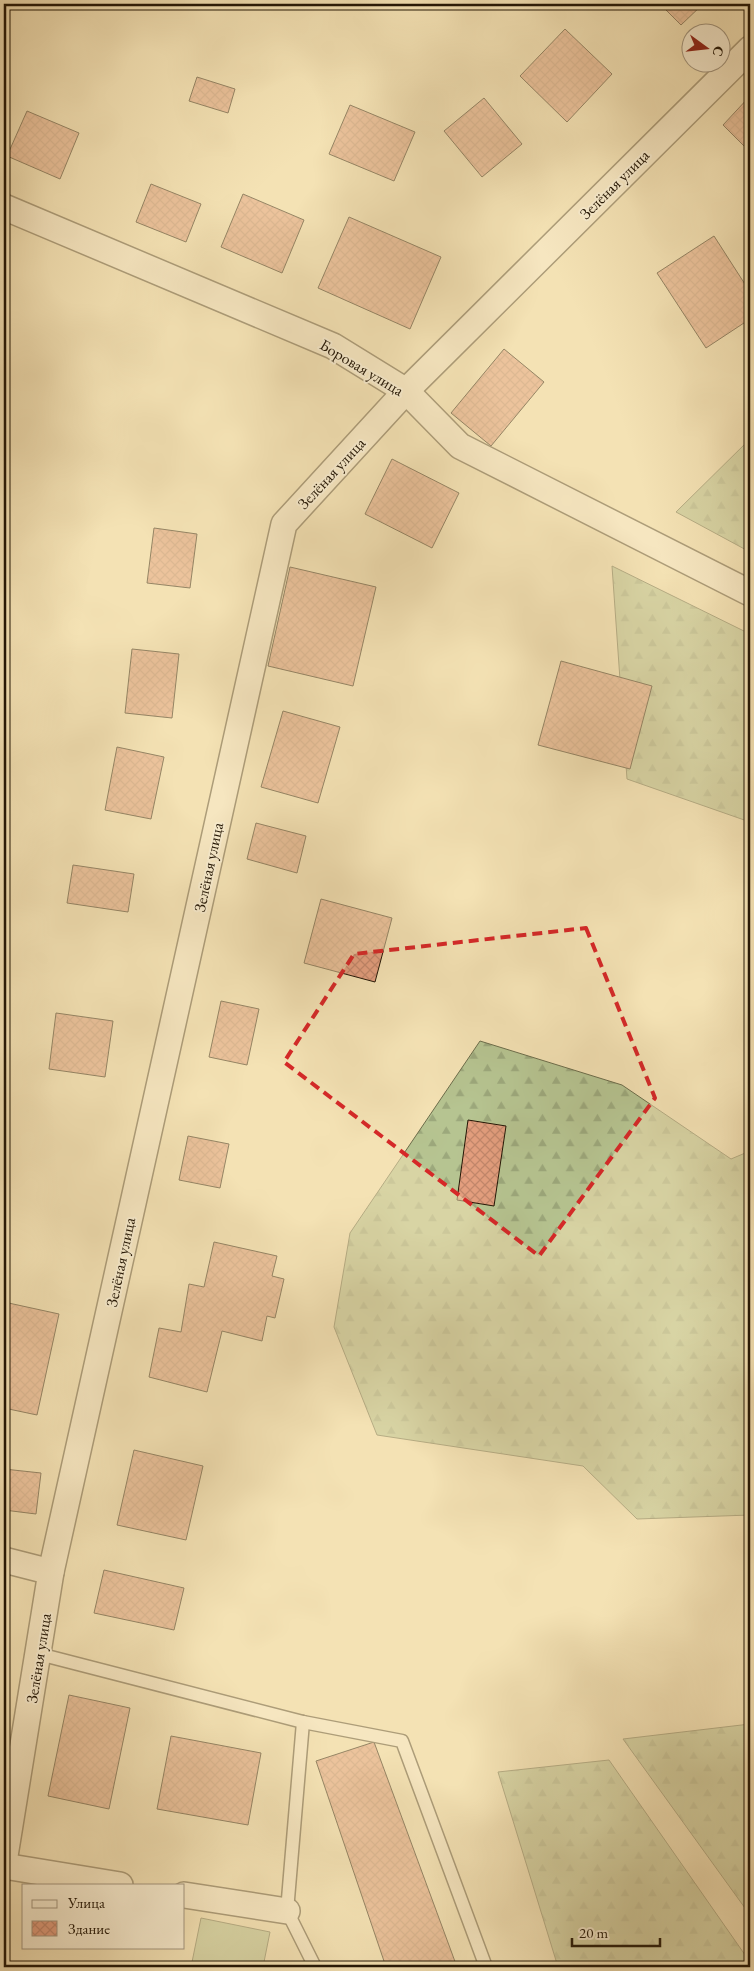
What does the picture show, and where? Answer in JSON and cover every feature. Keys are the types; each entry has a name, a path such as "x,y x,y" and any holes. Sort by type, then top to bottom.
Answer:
{"street":[{"name":"Зелёная улица","path":"4,1862 51,1572 284,524 406,391 750,49"},
{"name":"Боровая улица","path":"4,207 333,346 406,391 460,446 750,593"},
{"path":"4,1560 51,1572"},
{"path":"4,1866 114,1884"},
{"path":"185,1895 288,1911"}],"lane":[{"path":"39,1654 303,1722 402,1741 486,1967"},
{"path":"303,1722 288,1911 315,1967"}],"highlighted area":[{"path":"586,928 655,1098 539,1256 284,1062 354,954"}],"green space":[{"path":"750,439 750,552 676,512"},
{"path":"612,566 750,634 750,822 627,779"},
{"path":"480,1041 622,1085 731,1159 750,1151 750,1515 637,1519 583,1466 377,1435 334,1327 350,1233"},
{"path":"750,1724 750,1915 623,1739"},
{"path":"609,1760 750,1962 750,1967 558,1967 498,1772"},
{"path":"201,1918 270,1932 263,1967 191,1967"}],"building":[{"path":"660,4 703,4 682,22 681,25"},
{"path":"565,29 612,74 567,122 520,76"},
{"path":"197,77 235,89 228,113 189,101"},
{"path":"750,96 750,152 723,125"},
{"path":"484,98 522,144 482,177 444,131"},
{"path":"350,105 415,132 394,181 329,154"},
{"path":"27,111 79,133 60,179 7,156"},
{"path":"151,184 201,204 186,242 136,222"},
{"path":"243,194 304,220 282,273 221,247"},
{"path":"349,217 441,257 410,329 318,288"},
{"path":"714,236 750,292 750,319 706,348 657,273"},
{"path":"504,349 544,382 491,446 451,413"},
{"path":"392,459 459,493 432,548 365,514"},
{"path":"154,528 197,534 190,588 147,583"},
{"path":"290,567 376,587 353,686 268,666"},
{"path":"132,649 179,654 172,718 125,713"},
{"path":"561,661 652,686 630,769 538,745"},
{"path":"283,711 340,727 318,803 261,787"},
{"path":"117,747 164,757 151,819 105,810"},
{"path":"256,823 306,836 297,873 247,859"},
{"path":"73,865 134,874 128,912 67,903"},
{"path":"321,899 392,918 375,982 304,963"},
{"path":"221,1001 259,1009 247,1065 209,1057"},
{"path":"56,1013 113,1021 105,1077 49,1069"},
{"path":"468,1120 506,1126 494,1206 457,1200"},
{"path":"188,1136 229,1144 220,1188 179,1180"},
{"path":"214,1242 277,1256 272,1276 284,1279 275,1318 267,1316 262,1341 222,1331 207,1392 149,1377 159,1328 181,1332 189,1284 204,1287"},
{"path":"4,1302 59,1314 37,1415 4,1408"},
{"path":"134,1450 203,1466 186,1540 117,1525"},
{"path":"4,1469 41,1473 36,1514 4,1510"},
{"path":"104,1570 184,1588 174,1630 94,1613"},
{"path":"69,1695 130,1708 109,1809 48,1796"},
{"path":"171,1736 261,1753 248,1825 157,1809"},
{"path":"374,1742 457,1967 386,1967 316,1761"}]}
